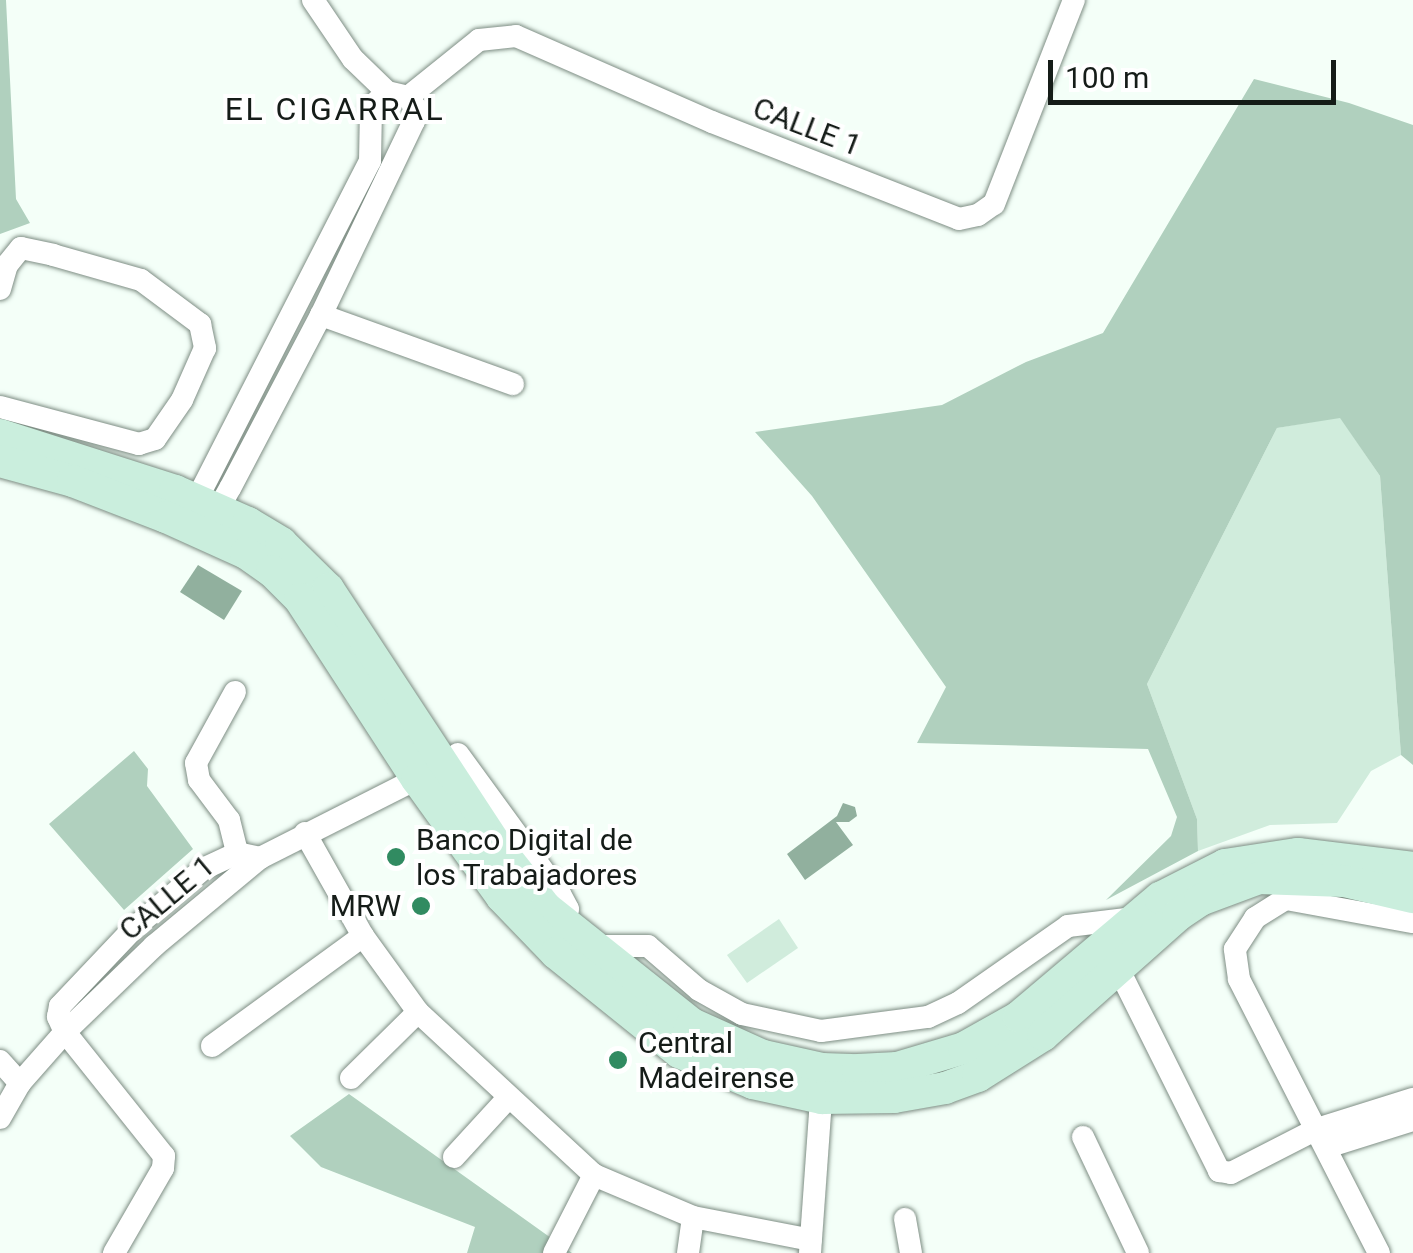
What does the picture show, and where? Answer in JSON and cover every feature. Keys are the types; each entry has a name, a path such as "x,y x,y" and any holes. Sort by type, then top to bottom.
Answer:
{"main road":[{"path":"0,434 204,513 300,599 439,766 524,881 563,922 692,1024 822,1083 930,1060 992,1034 1019,1017 1133,918 1191,880 1247,860 1298,854 1413,868"},
{"path":"0,461 204,513"},
{"path":"439,766 502,897 556,954 620,1008 705,1065 754,1083 822,1083 919,1094 978,1076 1043,1036 1200,900 1260,878 1344,881 1413,897"}],"street":[{"path":"204,513 380,165 414,121 415,107 353,59 313,0"},
{"name":"CALLE 1","path":"397,94 480,40 516,36 712,122 959,219 978,215 994,204 1074,0"},
{"path":"204,513 321,315 380,165 371,107 397,94"},
{"path":"0,289 7,265 22,248 141,280 200,324 205,348 182,400 156,439 139,444 0,407"},
{"path":"321,315 513,384"},
{"path":"236,692 196,762 199,780 230,820 248,856"},
{"name":"CALLE 1","path":"0,1118 20,1083 65,1032 248,856 305,833 439,766"},
{"path":"305,833 363,936 418,1012 594,1174 694,1216 811,1247 822,1083"},
{"path":"1380,1253 1239,980 1235,949 1254,918 1286,899 1413,922"},
{"path":"591,946 648,946 699,990 742,1014 822,1031 928,1017 958,1003 1068,926 1133,918"},
{"path":"212,1046 363,936"},
{"path":"1118,968 1219,1171 1231,1173 1413,1099"},
{"path":"351,1078 418,1012"},
{"path":"65,1032 164,1156 163,1168 114,1253"},
{"path":"0,1061 20,1083"},
{"path":"454,1157 508,1098"},
{"path":"1322,1138 1413,1120"},
{"path":"1083,1138 1138,1253"},
{"path":"554,1253 594,1174"},
{"path":"688,1253 694,1216"},
{"path":"905,1220 910,1253"}],"shaded area":[{"path":"0,0 6,0 16,199 30,223 0,234"},
{"path":"1254,79 1349,103 1413,125 1413,765 1401,755 1380,476 1340,418 1277,428 1147,684 1197,819 1198,851 1106,900 1171,836 1177,817 1148,749 917,743 946,687 812,496 755,432 942,405 1026,362 1103,333"},
{"path":"1340,417 1380,476 1401,755 1371,771 1337,823 1270,825 1198,851 1197,819 1147,684 1277,428"},
{"path":"198,565 242,591 224,620 180,592"},
{"path":"134,751 148,769 147,786 193,849 124,910 49,824"},
{"path":"843,803 855,807 857,816 849,822 836,822 853,845 805,880 787,854 837,816"},
{"path":"779,919 798,948 747,983 727,955"},
{"path":"349,1094 572,1253 467,1253 475,1227 321,1167 290,1136"}],"place":[{"name":"Banco Digital de los Trabajadores","path":"396,857"},
{"name":"MRW","path":"421,906"},
{"name":"Central Madeirense","path":"618,1060"}],"district":[{"name":"EL CIGARRAL","path":"335,109"}]}
